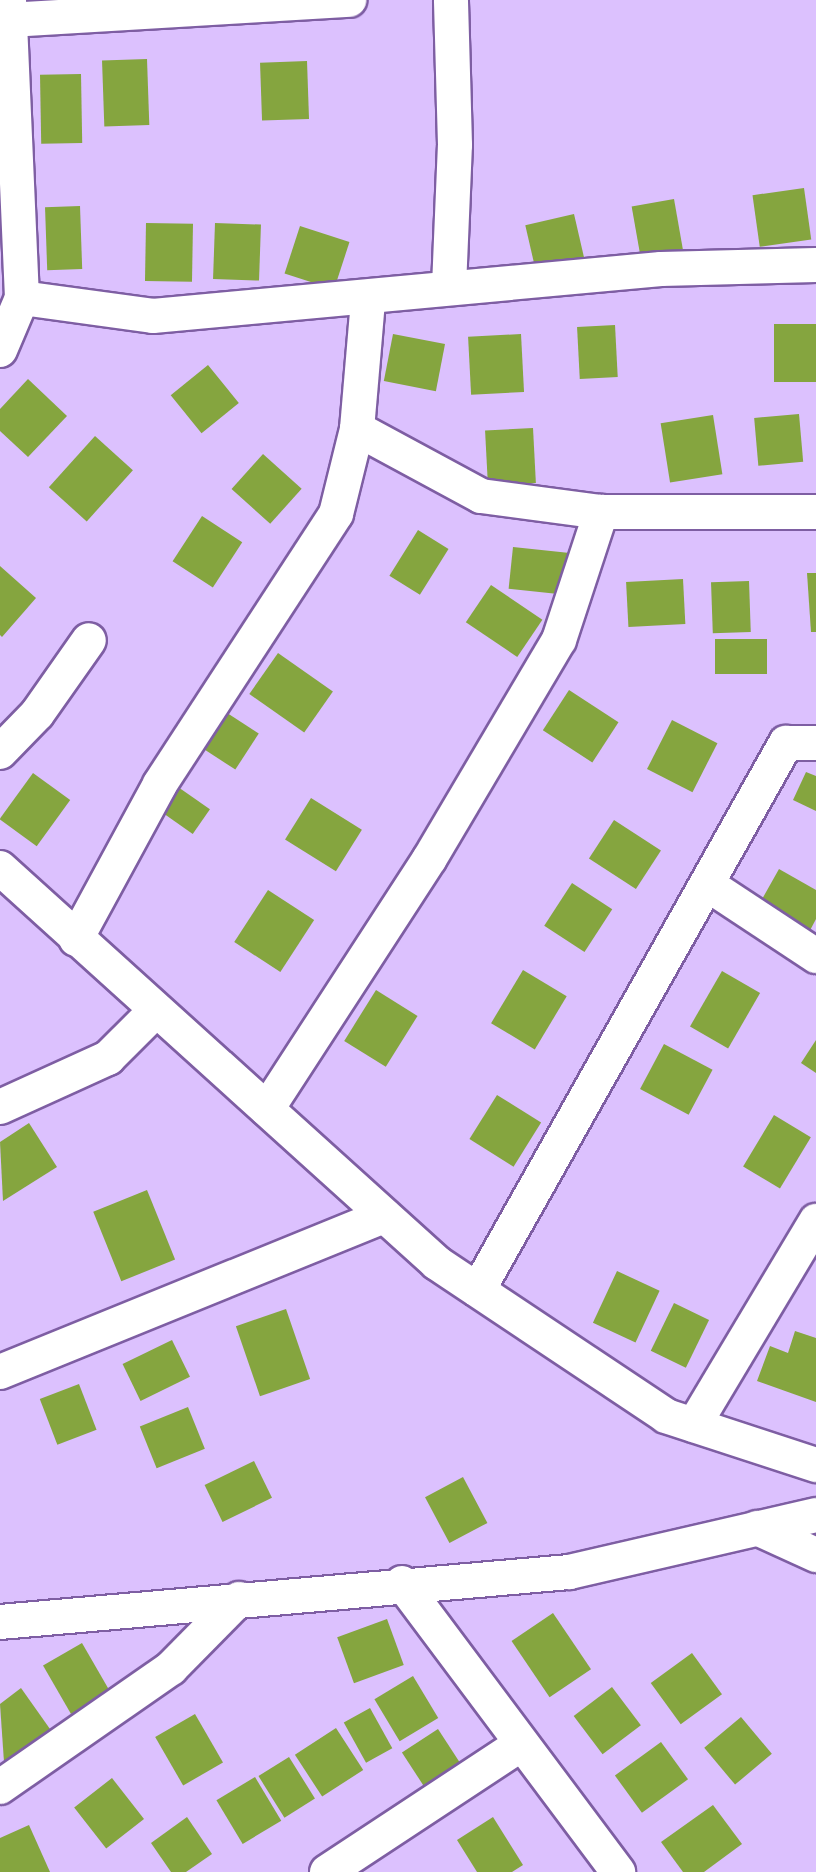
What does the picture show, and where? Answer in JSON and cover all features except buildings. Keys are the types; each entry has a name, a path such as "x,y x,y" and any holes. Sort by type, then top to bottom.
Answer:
{"street":[{"path":"0,350 22,298 4,72 9,10 349,0"},
{"path":"449,287 455,145 451,0"},
{"path":"22,298 153,316 368,300 449,287 661,269 816,265"},
{"path":"76,939 160,784 336,514 357,429 368,300"},
{"path":"357,429 481,496 601,512 816,512"},
{"path":"267,1109 430,858 559,640 601,512"},
{"path":"0,752 37,714 89,640"},
{"path":"478,1290 786,743 816,743"},
{"path":"0,868 385,1216 478,1290 666,1416 816,1465"},
{"path":"707,884 816,956"},
{"path":"0,1107 108,1058 156,1010"},
{"path":"0,1372 385,1216"},
{"path":"694,1425 806,1258 816,1221"},
{"path":"0,1622 402,1583 569,1572 816,1515"},
{"path":"757,1528 816,1555"},
{"path":"402,1583 518,1746 618,1872"},
{"path":"0,1787 171,1668 239,1599"},
{"path":"327,1872 518,1746"}]}
